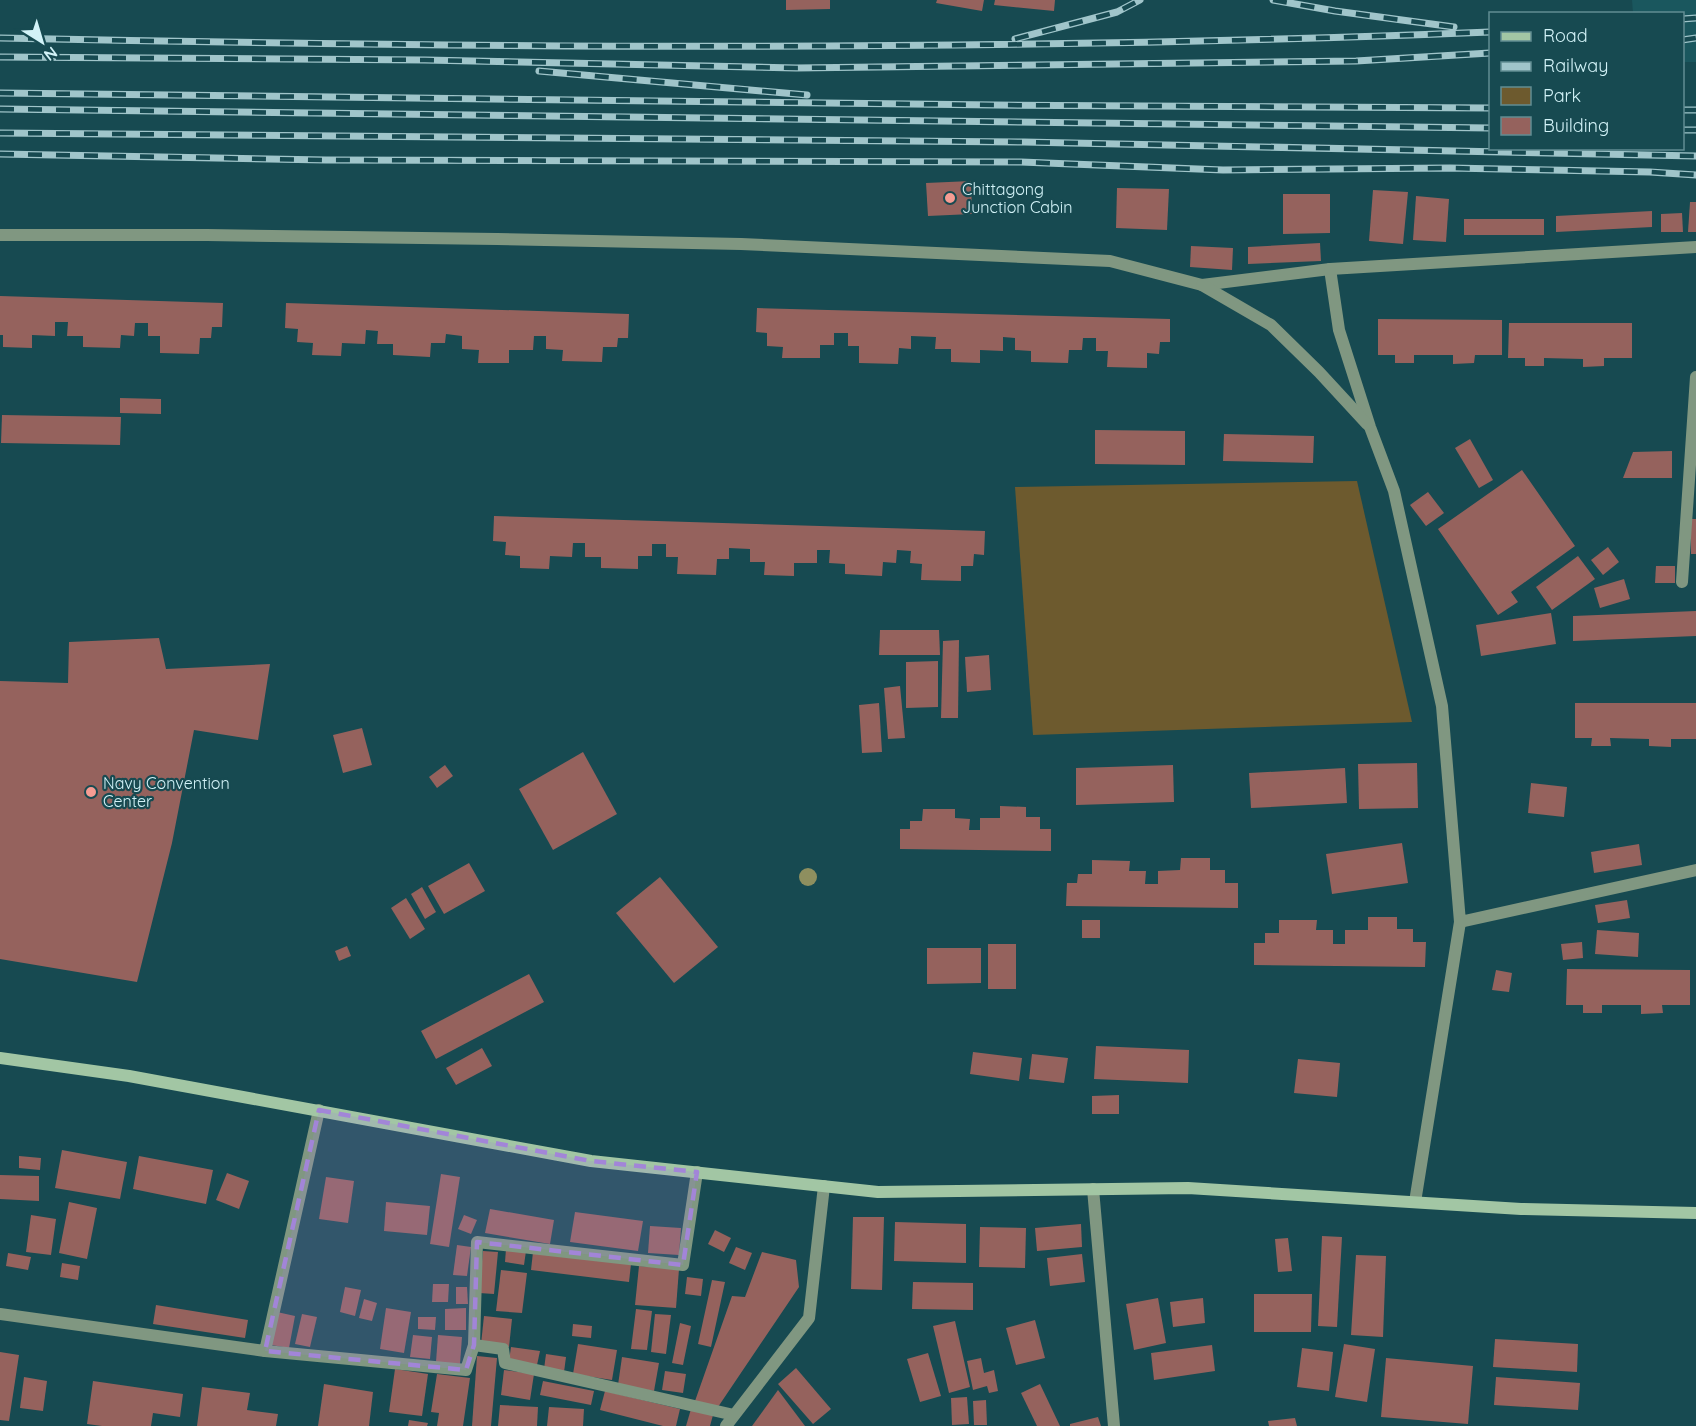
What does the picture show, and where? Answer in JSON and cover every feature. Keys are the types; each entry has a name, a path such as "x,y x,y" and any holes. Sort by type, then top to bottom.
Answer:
{"main road":[{"path":"0,1058 129,1076 591,1161 878,1192 1188,1188 1521,1209 1696,1213"}],"street":[{"path":"0,235 358,237 753,245 1110,261 1202,285 1271,325 1370,427"},
{"path":"1202,285 1330,269 1696,247"},
{"path":"1330,269 1339,330 1370,427 1394,491 1442,706 1460,922 1415,1202"},
{"path":"1682,582 1696,377"},
{"path":"1460,922 1696,870"},
{"path":"265,1351 319,1110"},
{"path":"0,1314 265,1351 466,1370 474,1345 477,1242 683,1264 697,1172"},
{"path":"726,1426 809,1317 824,1186"},
{"path":"1093,1189 1114,1426"},
{"path":"474,1345 503,1349 505,1363 734,1415"}],"highlighted area":[{"path":"319,1110 591,1161 697,1172 683,1265 477,1242 474,1345 466,1370 265,1351"}],"shaded area":[{"path":"1632,0 1696,0 1696,62 1684,62 1684,12 1633,12"}],"green space":[{"path":"1357,481 1412,722 1033,735 1015,487"}],"building":[{"path":"786,0 830,0 830,9 786,10"},
{"path":"937,0 984,0 982,11 936,3"},
{"path":"995,0 1055,0 1054,11 994,5"},
{"name":"Chittagong Junction Cabin","path":"971,181 972,214 928,216 926,183"},
{"path":"1117,188 1169,189 1167,230 1116,228"},
{"path":"1373,190 1408,192 1403,244 1369,241"},
{"path":"1283,194 1330,194 1330,233 1283,234"},
{"path":"1416,196 1449,199 1446,242 1413,240"},
{"path":"1690,202 1696,202 1696,232 1688,232"},
{"path":"1652,211 1652,227 1556,232 1556,216"},
{"path":"1682,213 1683,232 1661,232 1661,214"},
{"path":"1464,219 1544,219 1544,235 1464,235"},
{"path":"1320,243 1321,261 1248,264 1248,247"},
{"path":"1191,246 1233,248 1232,270 1190,267"},
{"path":"0,296 223,303 222,327 212,327 211,338 200,338 199,354 160,353 160,336 148,336 148,323 135,323 134,336 121,335 120,348 83,347 83,336 67,336 68,322 55,322 55,336 32,335 32,348 3,347 3,335 0,335"},
{"path":"286,303 629,314 628,338 618,338 617,347 603,347 602,362 562,361 563,350 546,349 546,336 534,336 533,350 509,350 509,363 478,363 479,350 462,349 462,336 446,334 445,343 431,343 430,357 393,355 393,344 377,344 378,331 366,330 365,344 342,343 341,356 312,355 313,343 297,342 298,329 285,328"},
{"path":"757,308 1170,319 1170,342 1160,342 1159,354 1147,353 1147,368 1107,367 1108,351 1096,351 1096,338 1083,338 1082,350 1069,350 1068,363 1031,362 1031,351 1015,350 1015,338 1003,337 1003,351 980,350 980,363 951,362 951,349 935,349 936,337 911,336 911,349 899,348 898,364 859,363 859,346 848,346 848,333 834,333 834,345 820,345 820,358 782,358 783,347 767,346 767,333 756,332"},
{"path":"1378,319 1502,320 1502,355 1475,355 1474,363 1453,364 1453,355 1414,355 1414,363 1395,363 1395,355 1378,355"},
{"path":"1509,323 1632,323 1632,358 1604,358 1604,366 1583,367 1583,359 1544,358 1544,366 1525,366 1525,358 1508,358"},
{"path":"120,398 161,399 161,414 120,413"},
{"path":"2,415 121,417 120,445 1,443"},
{"path":"1095,430 1185,431 1185,465 1095,464"},
{"path":"1224,434 1314,436 1313,463 1223,461"},
{"path":"1470,439 1493,480 1479,488 1455,448"},
{"path":"1672,451 1672,478 1623,478 1633,452"},
{"path":"1522,470 1575,546 1511,592 1518,602 1498,615 1438,529"},
{"path":"1428,492 1444,513 1426,526 1410,505"},
{"path":"494,516 985,531 984,555 974,554 973,566 961,566 961,581 921,580 922,564 910,563 911,551 897,550 896,563 883,562 882,576 845,574 845,564 829,563 830,550 817,550 817,563 794,563 794,576 764,575 765,562 750,562 750,549 729,548 729,559 717,559 716,575 677,574 678,557 666,557 666,544 652,544 652,556 638,556 638,569 601,568 601,557 585,557 585,543 573,543 572,557 550,556 549,569 520,568 520,556 505,555 506,542 493,541"},
{"path":"1691,519 1696,519 1696,554 1691,554"},
{"path":"1608,547 1619,562 1603,575 1591,560"},
{"path":"1578,556 1595,579 1552,610 1536,587"},
{"path":"1656,566 1675,566 1675,583 1655,583"},
{"path":"1624,579 1630,599 1600,608 1594,588"},
{"path":"1696,611 1696,636 1573,641 1573,616"},
{"path":"1551,613 1556,644 1481,656 1476,625"},
{"path":"880,630 939,630 940,655 879,655"},
{"name":"Navy Convention Center","path":"159,638 166,669 270,664 258,740 194,730 172,843 137,982 0,959 0,681 68,683 69,642"},
{"path":"959,640 958,718 941,718 943,641"},
{"path":"989,655 991,690 967,692 965,657"},
{"path":"938,661 938,707 906,708 906,662"},
{"path":"900,686 905,738 888,739 884,688"},
{"path":"879,703 882,752 862,753 859,705"},
{"path":"1575,703 1696,703 1696,739 1671,739 1671,747 1649,746 1649,739 1610,738 1611,746 1591,746 1592,738 1575,738"},
{"path":"362,728 372,765 343,773 333,735"},
{"path":"583,752 617,814 553,850 519,789"},
{"path":"1417,763 1418,808 1359,809 1358,764"},
{"path":"445,765 453,776 437,788 429,777"},
{"path":"1173,765 1174,802 1076,805 1076,768"},
{"path":"1345,768 1347,803 1251,808 1249,773"},
{"path":"1531,783 1567,787 1564,817 1528,813"},
{"path":"1000,806 1026,807 1026,817 1040,817 1040,829 1051,829 1051,851 900,849 900,829 910,829 910,821 922,821 923,809 955,809 955,818 970,819 969,830 980,830 980,818 1000,818"},
{"path":"1402,843 1408,883 1332,894 1326,854"},
{"path":"1639,844 1642,865 1594,873 1591,852"},
{"path":"1181,858 1210,858 1210,870 1225,870 1225,883 1238,883 1238,908 1066,906 1067,883 1077,883 1078,874 1092,874 1092,860 1130,861 1129,871 1146,871 1145,884 1158,884 1158,871 1180,870"},
{"path":"469,863 485,891 444,914 428,886"},
{"path":"660,877 718,947 674,983 616,913"},
{"path":"422,887 436,912 425,919 411,894"},
{"path":"406,898 425,929 410,939 391,908"},
{"path":"1627,900 1630,918 1598,923 1595,905"},
{"path":"1368,917 1397,917 1397,929 1413,929 1413,942 1426,942 1425,967 1254,965 1254,943 1265,943 1265,933 1279,933 1279,920 1317,920 1316,930 1333,930 1333,944 1345,944 1345,930 1368,930"},
{"path":"1082,920 1100,920 1100,938 1082,938"},
{"path":"1597,930 1639,933 1638,957 1595,954"},
{"path":"1582,942 1583,958 1563,960 1561,944"},
{"path":"988,944 1016,944 1016,989 988,989"},
{"path":"347,946 351,956 339,961 335,951"},
{"path":"927,948 981,948 981,983 927,984"},
{"path":"1567,969 1690,970 1690,1005 1662,1005 1663,1013 1641,1014 1641,1005 1602,1005 1602,1013 1583,1013 1583,1005 1566,1005"},
{"path":"1496,970 1512,973 1509,992 1492,990"},
{"path":"529,974 544,1002 436,1059 421,1031"},
{"path":"1096,1046 1189,1050 1188,1083 1094,1079"},
{"path":"482,1048 492,1066 456,1085 446,1068"},
{"path":"973,1052 1022,1058 1019,1081 970,1074"},
{"path":"1032,1054 1068,1058 1064,1083 1029,1079"},
{"path":"1298,1059 1340,1063 1337,1097 1294,1093"},
{"path":"1119,1095 1119,1114 1092,1114 1092,1096"},
{"path":"62,1150 127,1162 120,1199 55,1188"},
{"path":"19,1156 41,1158 40,1170 19,1168"},
{"path":"139,1156 213,1170 206,1204 133,1189"},
{"path":"227,1173 249,1181 239,1209 216,1200"},
{"path":"441,1174 460,1177 449,1247 430,1244"},
{"path":"0,1175 39,1176 39,1201 0,1199"},
{"path":"326,1177 354,1181 348,1223 319,1219"},
{"path":"69,1202 97,1208 87,1259 59,1253"},
{"path":"386,1202 430,1206 427,1235 384,1231"},
{"path":"490,1209 554,1220 550,1244 485,1233"},
{"path":"575,1212 643,1221 638,1251 570,1242"},
{"path":"31,1215 56,1219 51,1255 26,1252"},
{"path":"464,1215 477,1220 471,1234 458,1229"},
{"path":"853,1217 884,1217 882,1290 851,1289"},
{"path":"895,1222 966,1224 966,1263 894,1261"},
{"path":"1081,1224 1082,1247 1037,1251 1035,1228"},
{"path":"650,1226 681,1228 679,1255 648,1253"},
{"path":"980,1227 1026,1228 1025,1268 979,1267"},
{"path":"715,1230 731,1238 724,1252 708,1244"},
{"path":"1322,1236 1342,1237 1337,1327 1318,1326"},
{"path":"1288,1238 1292,1271 1278,1272 1275,1239"},
{"path":"457,1245 471,1247 467,1276 453,1275"},
{"path":"736,1247 752,1253 745,1270 729,1263"},
{"path":"506,1249 526,1251 524,1265 505,1262"},
{"path":"483,1251 498,1252 494,1294 479,1293"},
{"path":"533,1252 631,1264 629,1282 531,1270"},
{"path":"762,1252 796,1260 799,1287 718,1407 695,1401 732,1296 745,1297"},
{"path":"8,1253 31,1257 28,1270 6,1266"},
{"path":"1082,1254 1085,1282 1050,1286 1047,1258"},
{"path":"1356,1255 1386,1256 1383,1337 1351,1335"},
{"path":"62,1263 80,1266 78,1280 60,1277"},
{"path":"639,1266 679,1269 676,1308 635,1305"},
{"path":"501,1270 527,1273 522,1313 496,1311"},
{"path":"687,1277 703,1279 701,1296 685,1294"},
{"path":"712,1280 725,1282 711,1347 698,1344"},
{"path":"913,1282 973,1283 973,1310 912,1309"},
{"path":"433,1284 449,1284 448,1302 432,1302"},
{"path":"345,1287 361,1290 355,1316 340,1312"},
{"path":"456,1287 467,1287 468,1304 456,1304"},
{"path":"1254,1294 1312,1294 1311,1332 1254,1332"},
{"path":"1158,1298 1166,1343 1134,1350 1126,1304"},
{"path":"1203,1298 1205,1323 1173,1327 1170,1302"},
{"path":"364,1299 377,1303 372,1321 359,1318"},
{"path":"156,1305 248,1320 245,1338 153,1324"},
{"path":"386,1308 411,1312 404,1353 380,1349"},
{"path":"466,1308 466,1330 445,1330 445,1309"},
{"path":"636,1309 652,1311 647,1350 631,1349"},
{"path":"277,1312 295,1316 289,1348 271,1345"},
{"path":"302,1314 317,1317 310,1347 295,1344"},
{"path":"655,1314 671,1315 666,1354 651,1352"},
{"path":"484,1316 512,1319 509,1347 481,1344"},
{"path":"418,1317 436,1317 435,1330 418,1329"},
{"path":"1035,1320 1045,1358 1016,1365 1006,1328"},
{"path":"955,1321 970,1387 949,1393 933,1326"},
{"path":"680,1323 691,1326 683,1365 672,1363"},
{"path":"573,1324 592,1326 591,1338 572,1336"},
{"path":"413,1335 432,1337 430,1359 410,1357"},
{"path":"438,1335 462,1337 460,1364 436,1362"},
{"path":"1495,1339 1578,1344 1577,1372 1493,1367"},
{"path":"578,1344 617,1350 612,1380 573,1374"},
{"path":"1344,1344 1375,1349 1367,1402 1335,1397"},
{"path":"1212,1345 1215,1371 1154,1380 1151,1353"},
{"path":"511,1347 540,1351 537,1365 509,1361"},
{"path":"1302,1348 1333,1352 1329,1391 1297,1387"},
{"path":"0,1352 19,1355 9,1421 0,1420"},
{"path":"928,1353 941,1396 920,1402 907,1359"},
{"path":"546,1354 566,1357 564,1372 544,1369"},
{"path":"477,1356 497,1358 491,1426 472,1426"},
{"path":"622,1357 659,1363 654,1391 618,1385"},
{"path":"981,1358 984,1373 994,1370 998,1391 989,1393 987,1386 973,1390 967,1361"},
{"path":"1386,1358 1473,1366 1468,1424 1381,1417"},
{"path":"796,1368 831,1409 813,1424 778,1384"},
{"path":"395,1369 428,1374 422,1416 389,1412"},
{"path":"504,1370 534,1374 530,1400 501,1395"},
{"path":"665,1371 686,1374 683,1393 662,1390"},
{"path":"437,1374 470,1378 463,1426 437,1426 439,1413 431,1412"},
{"path":"24,1377 47,1381 43,1411 20,1408"},
{"path":"1496,1377 1580,1383 1578,1410 1494,1405"},
{"path":"93,1381 183,1394 180,1417 153,1413 151,1426 87,1424"},
{"path":"543,1381 594,1391 591,1405 540,1395"},
{"path":"324,1384 373,1392 369,1426 318,1426"},
{"path":"1040,1384 1060,1426 1037,1426 1021,1393"},
{"path":"202,1387 250,1393 247,1410 278,1414 276,1426 197,1426"},
{"path":"778,1390 805,1426 752,1426"},
{"path":"605,1391 680,1409 676,1426 663,1426 600,1410"},
{"path":"967,1397 969,1424 952,1425 951,1398"},
{"path":"986,1400 987,1425 974,1425 973,1401"},
{"path":"500,1405 538,1407 537,1426 498,1426"},
{"path":"549,1407 584,1409 583,1426 547,1426"},
{"path":"691,1409 713,1415 710,1426 686,1426"},
{"path":"1098,1417 1101,1426 1070,1426 1070,1424"},
{"path":"1295,1418 1297,1426 1269,1426 1268,1421"},
{"path":"409,1420 428,1423 427,1426 408,1426"}],"railway":[{"path":"1015,39 1117,12 1140,0"},
{"path":"1273,0 1454,27"},
{"path":"1684,19 1696,18"},
{"path":"0,38 559,46 745,46 1118,43 1489,32"},
{"path":"1684,40 1696,38"},
{"path":"0,57 425,60 796,68 1356,61 1489,53"},
{"path":"539,71 807,95"},
{"path":"0,93 995,105 1489,108"},
{"path":"0,109 1489,128"},
{"path":"1684,110 1696,110"},
{"path":"1684,130 1696,130"},
{"path":"0,133 1024,142 1696,156"},
{"path":"0,154 326,160 1021,162 1223,170 1450,168 1696,175"}],"place":[{"name":"Chittagong Junction Cabin","path":"950,198"},
{"name":"Navy Convention Center","path":"91,792"}]}
